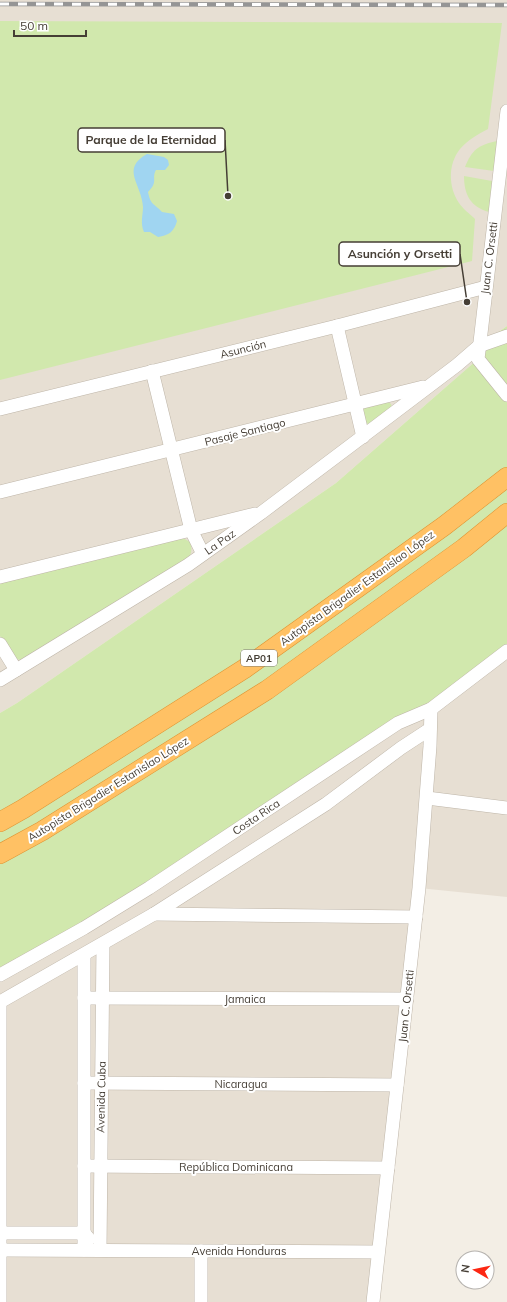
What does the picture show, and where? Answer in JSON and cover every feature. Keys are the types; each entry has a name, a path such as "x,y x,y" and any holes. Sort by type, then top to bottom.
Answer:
{"highway":[{"name":"Autopista Brigadier Estanislao López","path":"0,822 23,809 244,669 444,526 507,477"},
{"name":"Autopista Brigadier Estanislao López","path":"0,854 42,831 267,690 464,548 507,513"}],"street":[{"name":"Juan C. Orsetti","path":"507,111 478,359 507,395"},
{"name":"Asunción","path":"0,409 337,326 486,287"},
{"path":"337,326 363,437"},
{"path":"479,346 507,336"},
{"name":"Pasaje Santiago","path":"0,492 428,386 457,365 479,346"},
{"path":"152,371 191,530 203,554"},
{"name":"La Paz","path":"0,680 188,565 363,437 428,386"},
{"path":"0,577 261,513"},
{"path":"0,644 16,670"},
{"name":"Costa Rica","path":"0,975 84,928 149,888 398,723 431,710 507,651"},
{"name":"Juan C. Orsetti","path":"373,1302 416,917 427,798 431,710"},
{"path":"0,1302 0,1002 154,914 326,804 401,748 430,729"},
{"path":"427,798 507,808"},
{"path":"154,914 416,917"},
{"name":"Avenida Cuba","path":"100,1250 103,944"},
{"name":"Avenida Cuba","path":"84,955 84,1250"},
{"name":"Jamaica","path":"84,998 407,1000"},
{"name":"Nicaragua","path":"84,1083 397,1085"},
{"name":"República Dominicana","path":"84,1166 388,1168"},
{"path":"0,1233 84,1233 100,1250"},
{"name":"Avenida Honduras","path":"0,1250 378,1252"},
{"path":"201,1251 201,1302"}],"shaded area":[{"path":"0,0 507,0 507,326 479,346 478,359 336,483 17,703 0,713"},
{"path":"507,651 507,897 419,888 373,1302 0,1302 0,975"}],"green space":[{"path":"0,21 502,23 488,129 466,143 460,149 453,162 452,168 451,183 455,197 462,207 475,219 472,261 0,380"},
{"path":"497,141 494,171 465,167 473,152 485,144"},
{"path":"464,176 492,181 489,212 477,207 469,199 465,189"},
{"path":"507,326 507,651 431,709 0,975 0,713 17,703 336,483 478,359 479,346"},
{"path":"388,402 392,407 370,425 366,423 363,413 366,407 372,404"},
{"path":"183,538 190,542 191,553 189,557 21,660 16,659 11,654 0,636 0,582"}],"water":[{"path":"147,154 164,157 168,160 169,165 165,170 156,170 154,183 148,192 150,200 153,204 162,212 174,214 177,221 174,228 170,232 158,237 150,232 144,232 142,222 142,199 134,178 135,165"}],"railway":[{"path":"0,4 507,5"}],"place":[{"name":"Parque de la Eternidad","path":"228,196"},
{"name":"Asunción y Orsetti","path":"467,302"}]}
